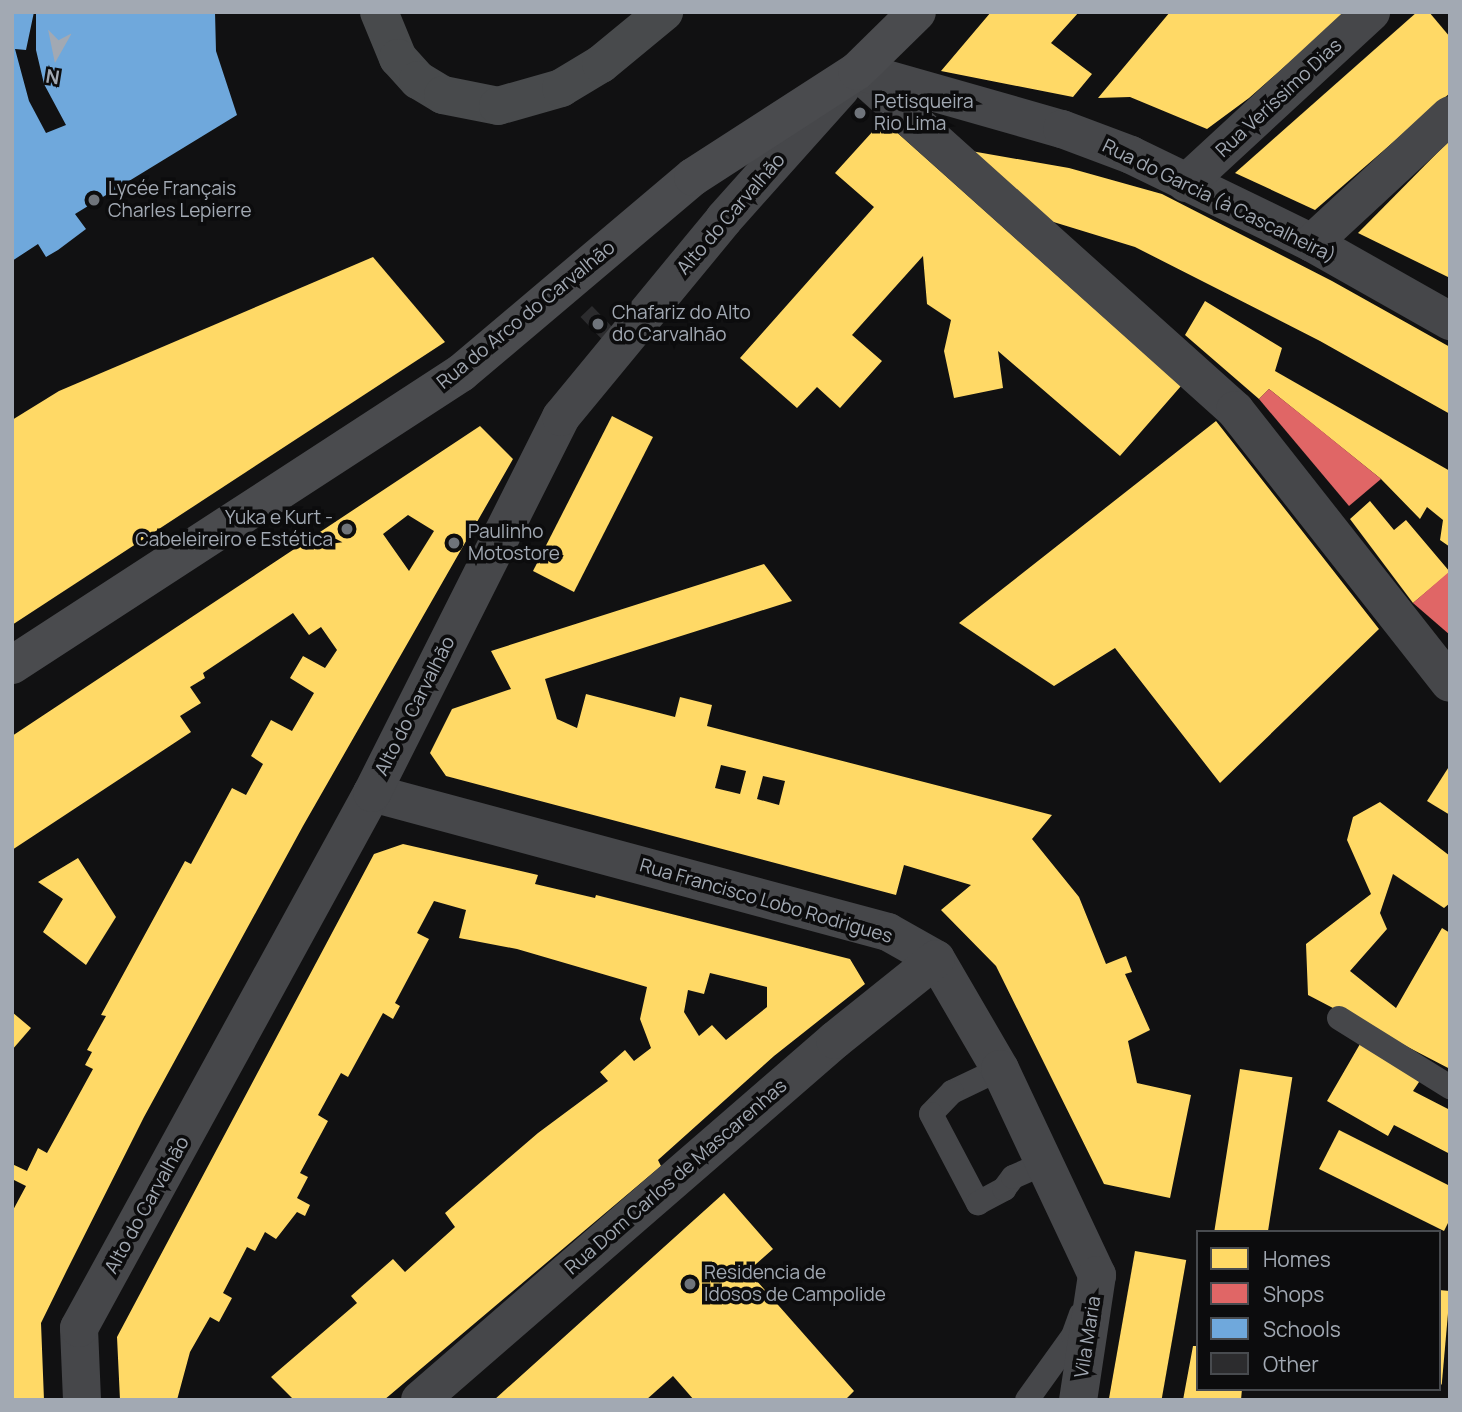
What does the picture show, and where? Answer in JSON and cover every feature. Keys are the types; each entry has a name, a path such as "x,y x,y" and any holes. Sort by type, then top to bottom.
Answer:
{"highway":[{"path":"379,12 398,58 418,80 443,95 498,107 561,88 601,64 664,12"}],"street":[{"name":"Rua do Arco do Carvalhão","path":"12,665 460,373 693,177 857,71 917,12"},
{"name":"Rua Veríssimo Dias","path":"1186,183 1371,12"},
{"name":"Rua do Garcia (à Cascalheira)","path":"857,71 1062,129 1131,155 1312,243 1450,320"},
{"path":"857,71 1235,410 1450,683"},
{"name":"Alto do Carvalhão","path":"82,1400 79,1328 372,793 561,417 724,219 857,71"},
{"path":"1312,243 1450,115"},
{"name":"Rua Francisco Lobo Rodrigues","path":"372,793 888,933 936,959"},
{"path":"936,959 1000,1069 1097,1275"},
{"name":"Rua Dom Carlos de Mascarenhas","path":"420,1400 824,1049 936,959"},
{"name":"Vila Maria","path":"1078,1400 1097,1275"}],"lane":[{"path":"1339,1017 1450,1087"},
{"path":"1000,1069 952,1092 931,1114 978,1203 1004,1189 1013,1177 1044,1163"},
{"path":"1027,1400 1073,1336 1097,1275"}],"building: Homes":[{"path":"991,12 1079,12 1051,43 1092,74 1073,97 941,71"},
{"path":"1170,12 1347,12 1249,98 1207,129 1130,97 1098,98"},
{"path":"1417,12 1429,12 1450,37 1450,93 1315,210 1235,173"},
{"path":"883,120 1181,386 1120,456 998,351 1003,388 954,398 944,351 951,320 927,304 923,256 852,335 882,361 840,408 817,387 797,408 740,358 874,207 835,173"},
{"path":"1450,140 1450,278 1358,233"},
{"path":"971,151 1069,168 1162,194 1332,281 1450,347 1450,414 1320,341 1135,247 1047,220"},
{"path":"373,257 445,342 12,625 12,420 59,391"},
{"path":"1205,301 1282,348 1275,371 1450,471 1450,547 1440,540 1443,520 1427,507 1420,519 1381,479 1269,389 1259,399 1185,335"},
{"path":"612,416 653,437 574,592 533,571"},
{"path":"1216,421 1379,629 1220,783 1115,648 1054,686 959,623"},
{"path":"480,426 513,459 303,826 144,1117 67,1270 41,1323 44,1400 12,1400 12,1212 26,1186 12,1179 12,1164 27,1171 38,1148 47,1153 93,1069 85,1065 92,1052 87,1050 106,1016 101,1015 185,861 191,864 232,788 246,795 263,764 251,756 271,720 292,731 314,693 290,678 303,656 325,668 337,650 321,627 309,635 293,613 203,673 205,678 190,687 201,703 180,716 191,732 12,850 12,736","holes":["408,515 434,531 409,571 383,534"]},
{"path":"1370,501 1394,530 1406,520 1450,572 1413,603 1350,519"},
{"path":"764,564 792,601 545,679 557,719 577,728 586,694 675,717 680,697 712,705 707,726 1052,815 1032,839 1079,897 1106,964 1126,956 1132,972 1125,974 1150,1030 1128,1041 1137,1083 1191,1095 1170,1198 1104,1184 996,966 941,910 971,885 904,865 896,895 446,776 430,753 452,709 511,689 491,651","holes":["721,765 746,771 740,794 715,788","763,776 785,781 779,805 757,799"]},
{"path":"1450,765 1450,815 1427,801"},
{"path":"1380,802 1450,856 1450,903 1444,908 1393,874 1380,913 1387,929 1350,971 1396,1008 1442,928 1450,933 1450,1069 1308,995 1306,944 1371,894 1347,840 1353,817"},
{"path":"403,844 538,875 535,884 595,898 596,895 850,959 865,984 774,1056 658,1160 661,1166 384,1400 294,1400 271,1377 357,1303 351,1296 393,1259 405,1272 455,1227 445,1213 538,1133 608,1081 600,1072 625,1050 634,1061 651,1048 640,1019 647,987 517,949 459,938 466,910 434,901 417,933 429,939 395,1003 400,1006 393,1019 383,1013 348,1077 341,1073 318,1115 328,1121 300,1173 308,1177 297,1198 310,1205 305,1216 297,1212 276,1239 265,1232 255,1251 247,1247 223,1293 232,1298 219,1322 210,1317 190,1352 177,1400 120,1400 117,1337 374,854","holes":["710,973 767,987 767,1007 726,1040 712,1025 699,1036 684,1012 688,990 704,994"]},
{"path":"78,858 116,917 86,965 43,932 63,899 38,882"},
{"path":"12,1012 31,1028 12,1050"},
{"path":"1360,1044 1421,1079 1413,1091 1450,1110 1450,1154 1394,1125 1388,1136 1327,1101"},
{"path":"1240,1069 1292,1077 1268,1230 1215,1230"},
{"path":"1339,1130 1450,1186 1450,1219 1444,1231 1319,1169"},
{"name":"Residencia de Idosos de Campolide","path":"724,1193 773,1249 748,1271 854,1391 845,1400 694,1400 673,1376 646,1400 494,1400"},
{"path":"1135,1251 1186,1260 1162,1400 1109,1400"},
{"path":"1441,1290 1450,1291 1442,1385 1441,1385"},
{"path":"1193,1346 1196,1346 1196,1391 1242,1391 1241,1400 1183,1400"}],"building: Shops":[{"path":"1269,389 1381,479 1349,506 1259,399"},
{"path":"1450,571 1450,635 1413,603"}],"building: Schools":[{"name":"Lycée Français Charles Lepierre","path":"12,12 34,12 26,50 15,49 29,101 46,133 66,125 44,84 36,50 36,12 215,12 216,51 237,115 75,214 86,229 58,250 46,257 38,244 12,261"}],"building: Other":[{"name":"Chafariz do Alto do Carvalhão","path":"592,306 617,332 605,343 580,317"}],"place":[{"name":"Petisqueira Rio Lima","path":"860,113"},
{"name":"Lycée Français Charles Lepierre","path":"94,200"},
{"name":"Chafariz do Alto do Carvalhão","path":"598,324"},
{"name":"Yuka e Kurt - Cabeleireiro e Estética","path":"347,529"},
{"name":"Paulinho Motostore","path":"454,543"},
{"name":"Residencia de Idosos de Campolide","path":"690,1284"}]}
